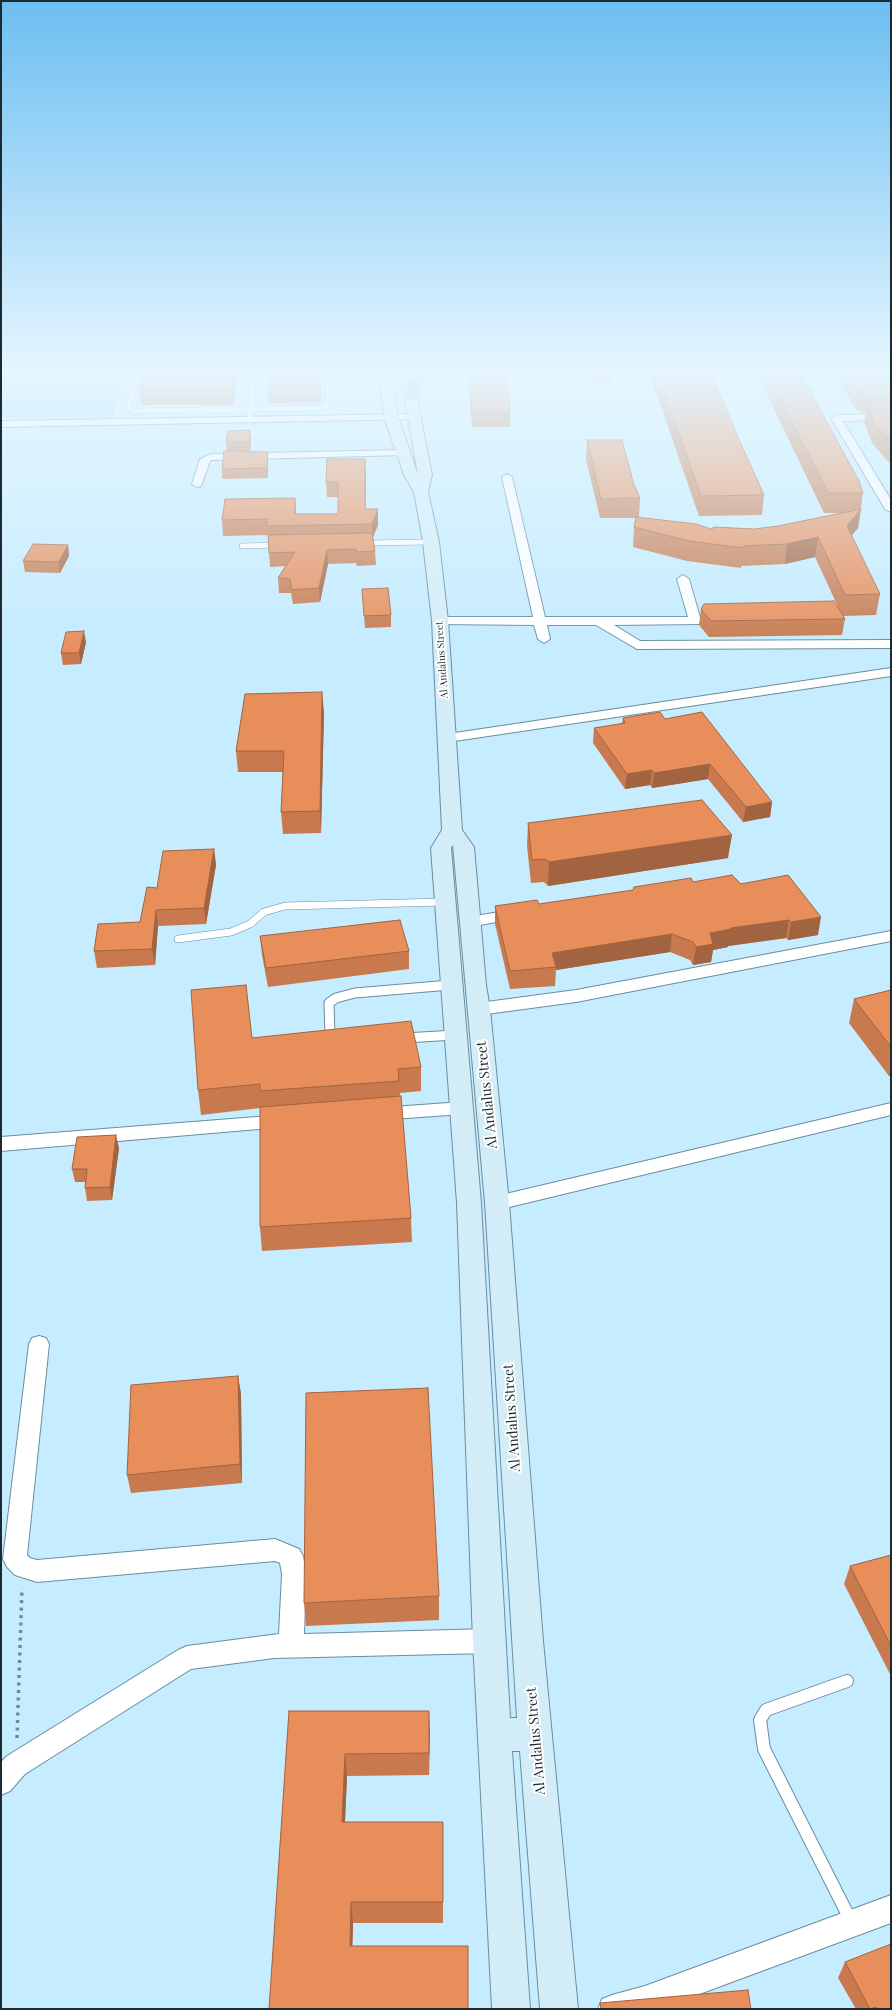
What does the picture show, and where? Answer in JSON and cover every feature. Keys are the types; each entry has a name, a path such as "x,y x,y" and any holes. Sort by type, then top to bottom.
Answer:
{"main road":[{"path":"408,466 420,492"},
{"path":"420,492 425,475 423,466"},
{"name":"Al Andalus Street","path":"420,492 431,542 440,621 448,738 452,830 442,848 451,985 470,1203 489,1641 511,2009"},
{"name":"Al Andalus Street","path":"452,830 464,847 469,922 479,1009 497,1203 535,1734 559,2009"},
{"path":"495,1735 535,1734"}],"street":[{"path":"197,484 203,466"},
{"path":"865,466 891,509"},
{"path":"506,476 544,639"},
{"path":"440,621 695,621 683,579"},
{"path":"599,621 637,645 891,644"},
{"path":"448,738 891,672"},
{"path":"469,922 531,912"},
{"path":"479,1009 576,996 891,936"},
{"path":"359,1116 462,1108"},
{"path":"497,1203 891,1109"},
{"path":"1,1144 296,1120"},
{"path":"39,1344 15,1559 23,1567 36,1571 275,1550 291,1556 294,1574 291,1646"},
{"path":"8,1773 187,1658 274,1646 489,1641"},
{"path":"612,2009 645,2000 891,1909"}],"lane":[{"path":"360,544 431,542"},
{"path":"242,546 281,545"},
{"path":"178,939 231,932 250,924 264,912 285,906 445,902"},
{"path":"344,1041 337,1040 330,1034 329,1003 336,998 355,993 451,985"},
{"path":"396,1039 456,1035"},
{"path":"847,1681 766,1710 760,1720 764,1749 852,1923"}],"path":[{"path":"8,1773 23,1567"}],"building":[{"path":"222,466 267,466 267,468 222,469"},
{"path":"327,466 365,466 365,509 378,509 372,524 267,526 267,519 222,520 225,499 295,498 295,514 338,514 338,482 326,482"},
{"path":"593,466 629,466 634,485 640,498 601,499"},
{"path":"690,466 751,466 764,495 701,496"},
{"path":"814,466 851,466 859,481 863,493 828,493"},
{"path":"861,509 847,526 880,594 845,595 818,537 787,544 744,546 743,548 689,541 634,527 636,517 696,524 714,530 713,527 754,529 778,526"},
{"path":"372,533 375,551 356,552 356,549 327,550 319,588 292,590 290,579 278,578 295,552 269,553 268,535"},
{"path":"33,544 68,545 59,562 23,561"},
{"path":"388,588 391,615 364,616 362,589"},
{"path":"834,601 845,619 711,621 701,609 704,604"},
{"path":"84,631 79,653 61,653 66,632"},
{"path":"322,692 320,811 281,812 284,751 236,751 245,694"},
{"path":"660,712 665,719 702,712 772,802 746,807 710,764 654,773 652,770 627,774 594,728 625,723 623,718"},
{"path":"702,800 732,835 549,862 545,859 532,860 528,823"},
{"path":"214,849 204,908 156,910 152,949 94,951 98,924 140,922 147,887 157,888 163,851"},
{"path":"732,875 741,884 788,875 821,917 791,922 789,920 730,928 731,929 710,933 713,944 696,947 693,942 672,934 552,953 556,967 510,971 495,906 537,900 539,904 633,890 634,887 691,878 693,882"},
{"path":"400,920 409,951 266,968 260,936"},
{"path":"246,985 252,1038 411,1021 421,1067 398,1069 399,1081 260,1091 260,1084 198,1090 191,990"},
{"path":"891,990 891,1047 854,999"},
{"path":"401,1096 411,1218 260,1227 260,1107"},
{"path":"116,1135 110,1187 85,1188 87,1169 72,1169 77,1137"},
{"path":"238,1376 240,1464 127,1475 131,1385"},
{"path":"428,1388 439,1596 304,1603 306,1393"},
{"path":"891,1555 891,1646 850,1566"},
{"path":"289,1711 429,1711 429,1753 345,1754 342,1822 443,1822 443,1902 351,1902 350,1946 468,1946 468,2009 269,2009"},
{"path":"891,1944 891,2009 877,2009 876,2007 870,2009 845,1962"},
{"path":"748,1990 751,2009 601,2009 600,2003"}]}
